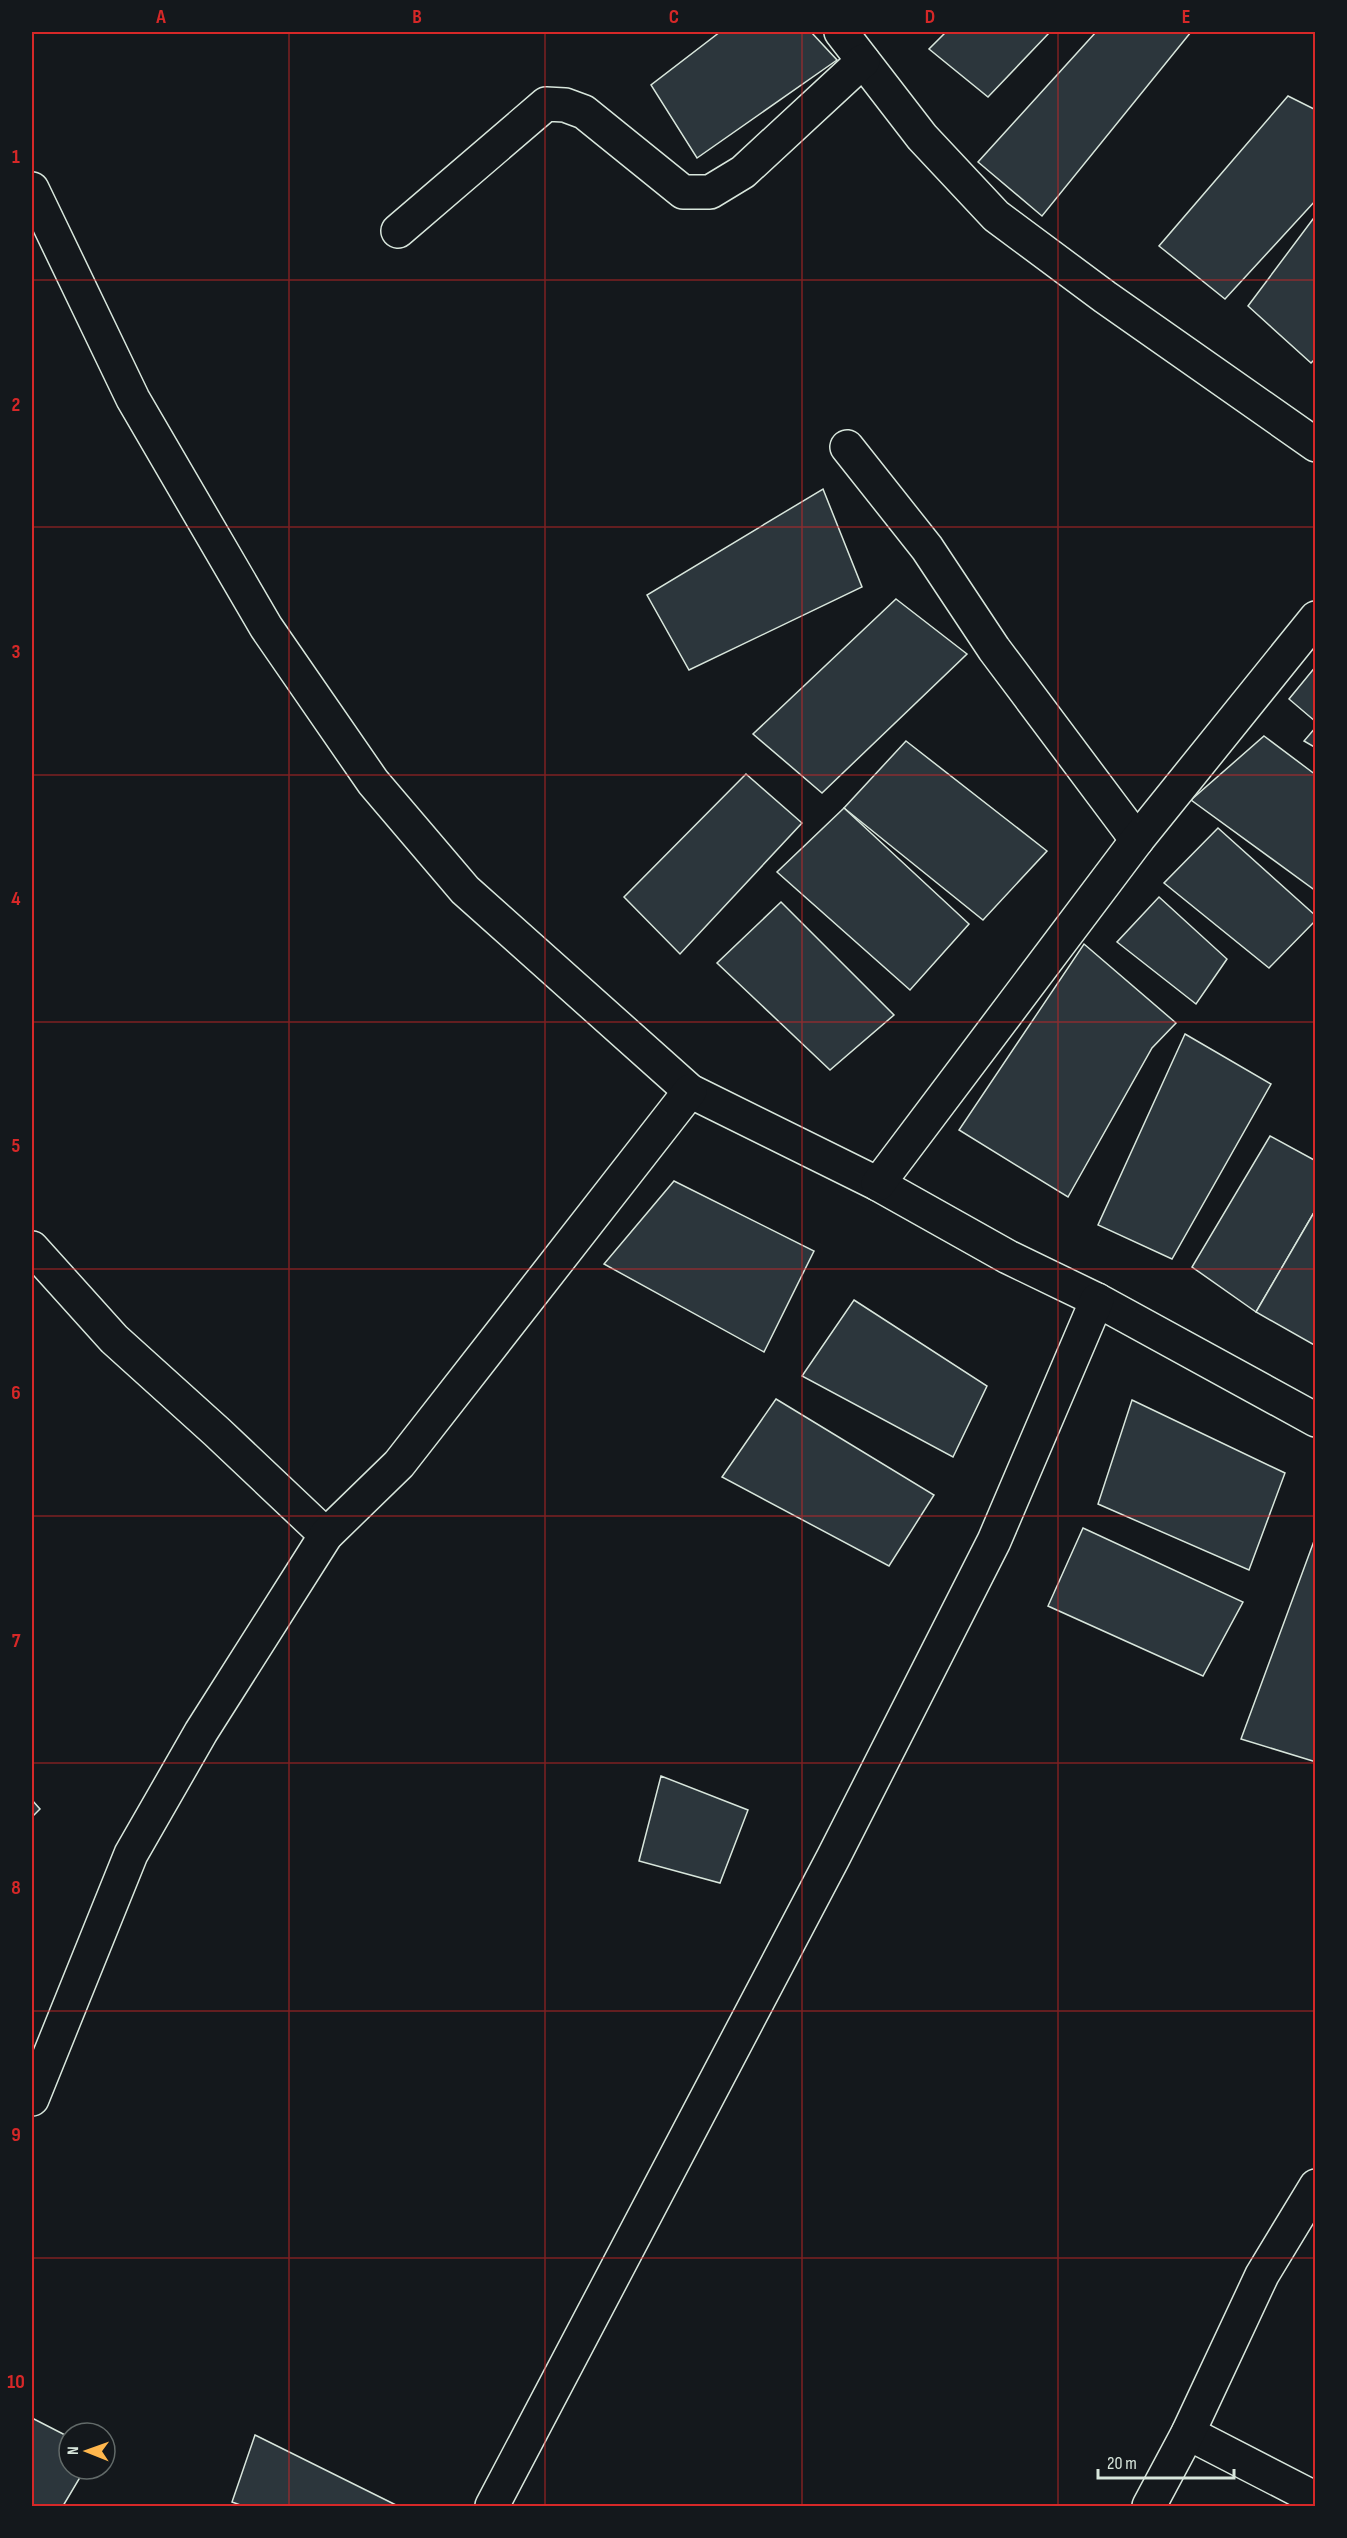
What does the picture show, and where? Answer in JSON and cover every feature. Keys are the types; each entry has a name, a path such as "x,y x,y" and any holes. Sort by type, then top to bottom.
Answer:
{"street":[{"path":"841,32 922,137 996,216 1104,297 1316,445"},
{"path":"398,231 546,104 565,105 584,112 683,192 710,192 743,172 863,61"},
{"path":"32,189 133,399 266,627 373,782 465,890 690,1091 878,1184 1008,1257 1097,1300 1316,1420"},
{"path":"847,447 927,548 994,649 1137,840"},
{"path":"878,1184 1137,840 1316,618"},
{"path":"32,2099 131,1854 201,1732 326,1535 399,1464 690,1091"},
{"path":"32,1248 114,1339 326,1535"},
{"path":"492,2506 833,1858 994,1541 1097,1300"},
{"path":"1149,2506 1188,2433 1262,2275 1316,2186"},
{"path":"1188,2433 1316,2499"}],"building":[{"path":"720,32 811,32 837,60 697,158 651,85"},
{"path":"946,32 1050,32 988,97 929,49"},
{"path":"1096,32 1191,32 1042,216 978,162"},
{"path":"1288,96 1316,110 1316,200 1225,299 1159,246"},
{"path":"1316,215 1316,358 1311,363 1248,306"},
{"path":"823,489 862,587 689,670 647,595"},
{"path":"896,599 967,654 822,793 753,734"},
{"path":"1316,666 1316,722 1289,699"},
{"path":"1316,727 1316,748 1304,741"},
{"path":"1264,736 1316,775 1316,891 1191,800"},
{"path":"906,741 1047,851 983,920 844,808"},
{"path":"746,774 802,823 680,954 624,897"},
{"path":"844,808 969,924 910,990 777,872"},
{"path":"1218,828 1316,916 1316,920 1269,968 1164,883"},
{"path":"1159,897 1227,959 1196,1004 1117,942"},
{"path":"781,902 894,1015 830,1070 717,963"},
{"path":"1084,944 1176,1023 1152,1048 1068,1197 959,1130"},
{"path":"1185,1034 1271,1084 1172,1259 1098,1225"},
{"path":"1270,1136 1316,1161 1316,1209 1256,1312 1192,1267"},
{"path":"674,1181 814,1251 764,1352 604,1264"},
{"path":"1316,1209 1316,1346 1256,1312"},
{"path":"854,1300 987,1386 953,1457 802,1376"},
{"path":"776,1399 934,1495 889,1566 722,1477"},
{"path":"1132,1400 1285,1473 1249,1570 1098,1504"},
{"path":"1083,1528 1243,1602 1203,1676 1048,1606"},
{"path":"1314,1541 1316,1542 1316,1762 1241,1739"},
{"path":"661,1776 748,1810 720,1883 639,1861"},
{"path":"32,1800 40,1809 32,1817"},
{"path":"32,2418 57,2431 57,2481 78,2481 63,2506 32,2506"},
{"path":"255,2435 398,2506 243,2506 232,2502"}]}
